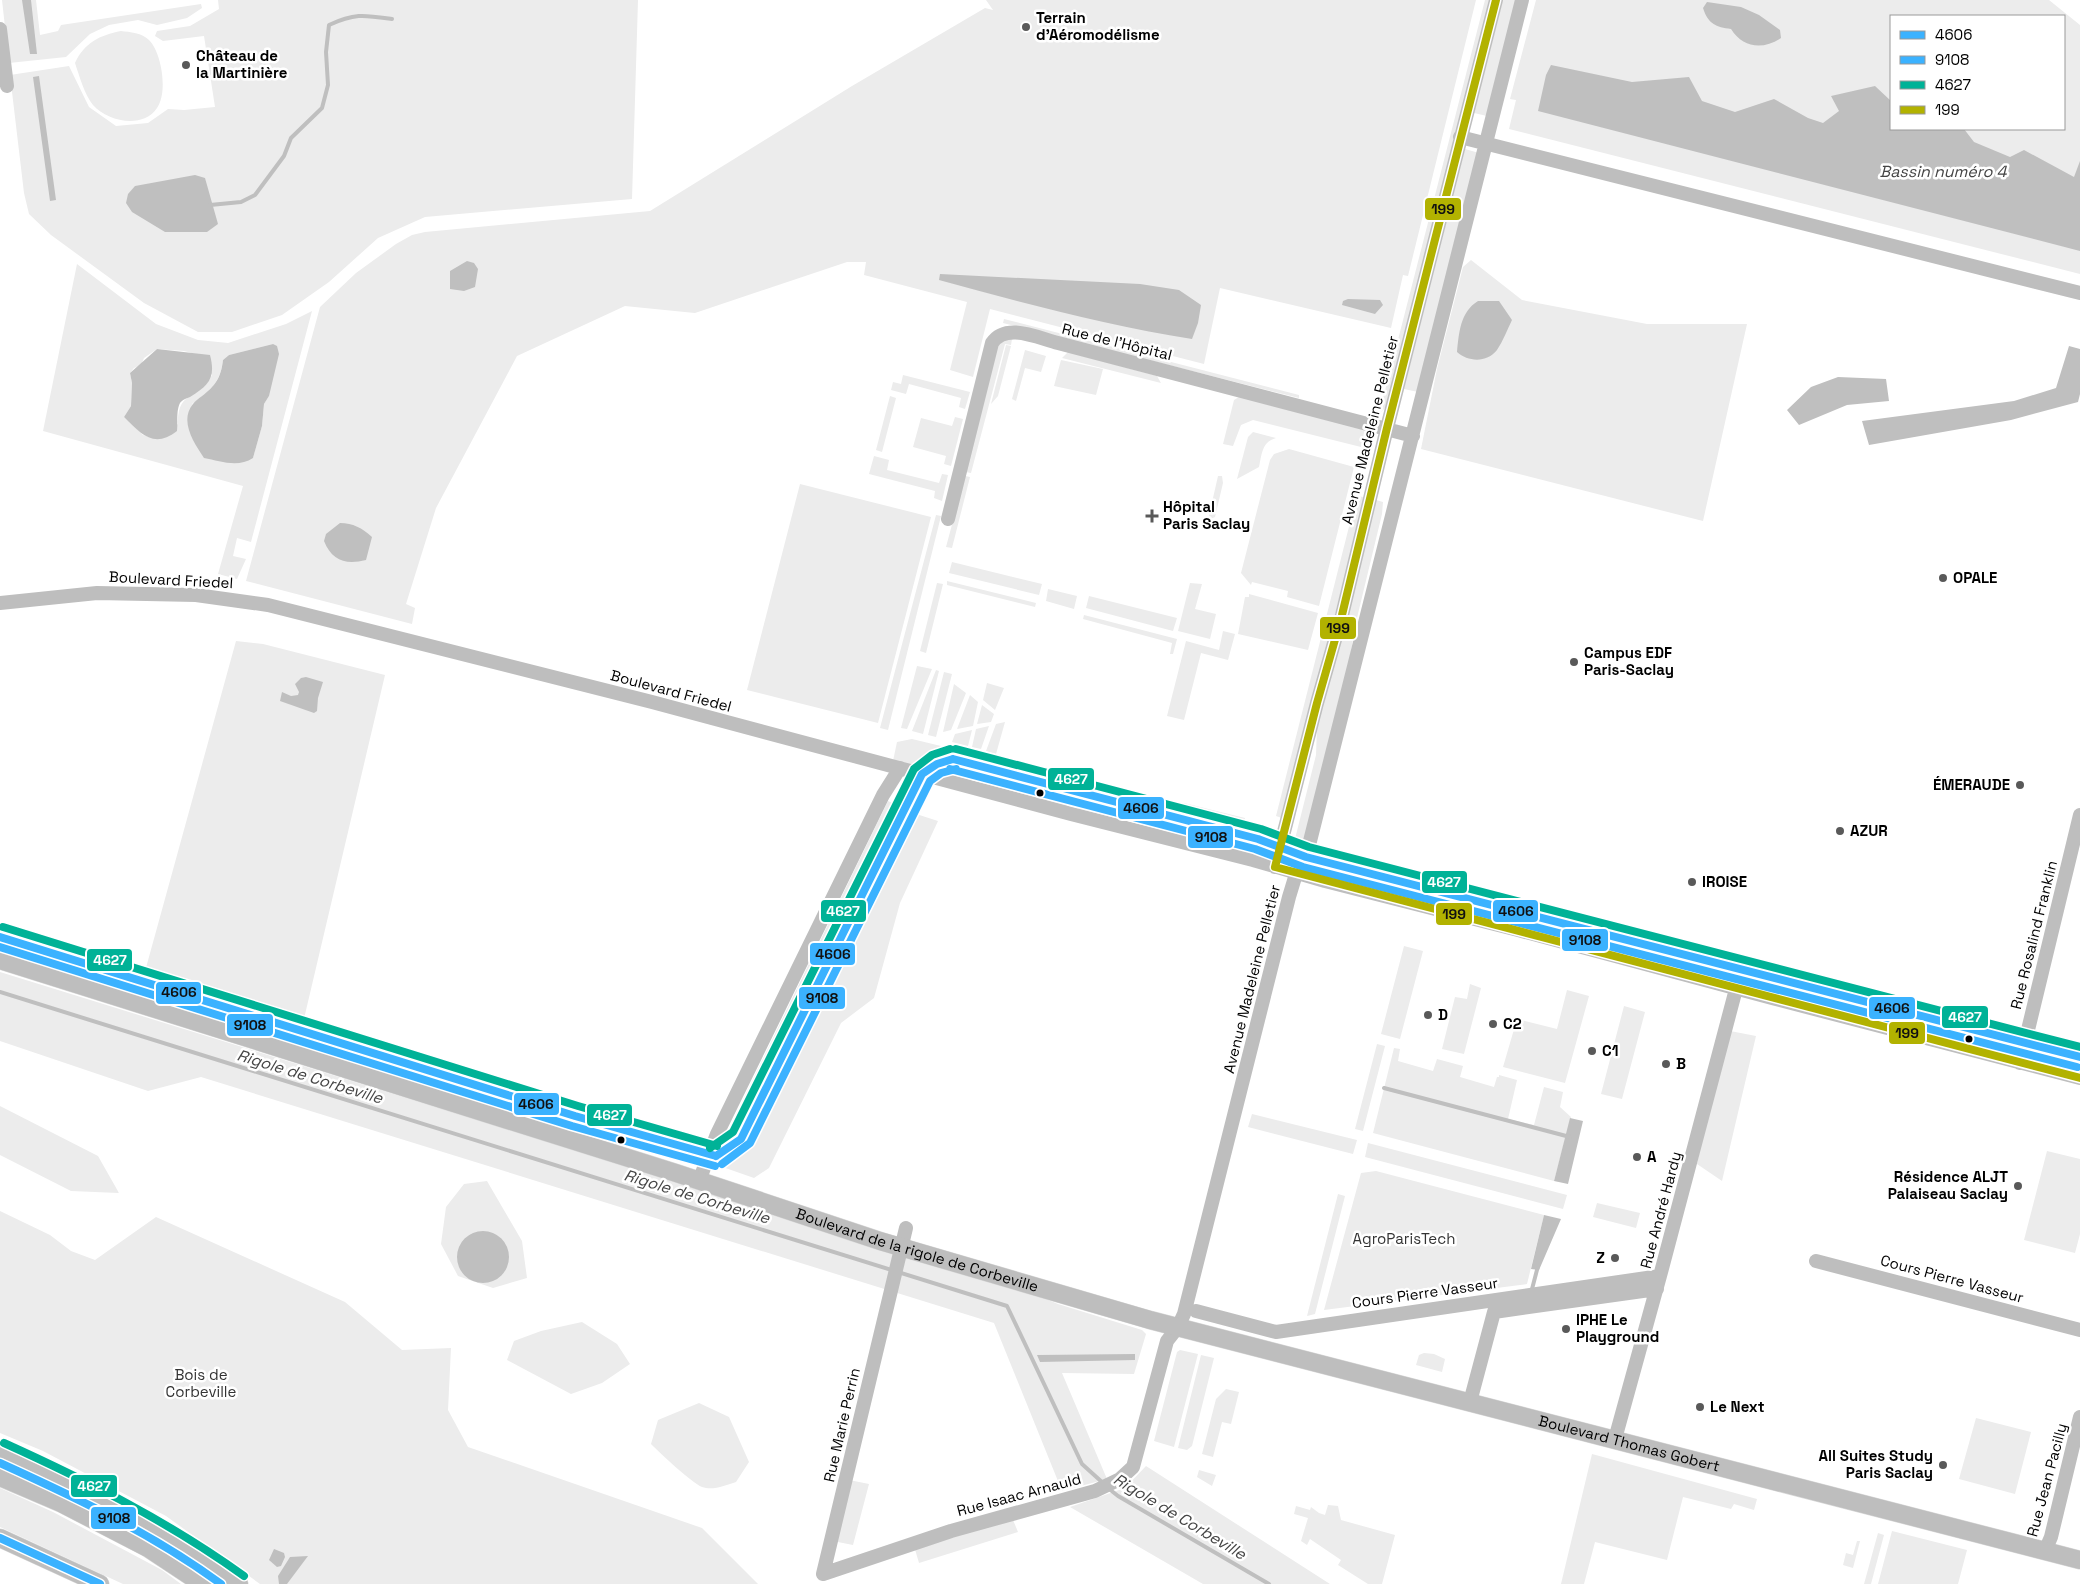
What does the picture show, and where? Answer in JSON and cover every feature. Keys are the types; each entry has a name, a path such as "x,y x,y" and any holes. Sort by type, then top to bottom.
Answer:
{"highway":[{"path":"0,1452 115,1506 160,1532 238,1584"},
{"path":"0,1476 61,1502 140,1543 204,1584"}],"main road":[{"name":"Boulevard de la rigole de Corbeville","path":"0,960 699,1181 899,1255 1178,1327"},
{"name":"Boulevard Thomas Gobert","path":"1178,1327 2080,1560"},
{"path":"0,1538 100,1584"}],"street":[{"name":"Avenue Madeleine Pelletier","path":"1275,867 1317,703 1342,615 1387,428 1496,0"},
{"name":"Avenue Madeleine Pelletier","path":"1120,1479 1133,1467 1167,1341 1178,1327 1184,1314 1296,874 1306,857 1522,0"},
{"path":"0,29 7,86"},
{"path":"1460,138 2080,294"},
{"name":"Rue de l'Hôpital","path":"948,519 992,344 996,336 1004,333 1020,334 1413,436"},
{"name":"Boulevard Friedel","path":"0,603 97,593 196,595 268,605 900,768 1296,874 1554,939 1736,989 2080,1078"},
{"path":"699,1181 717,1134 879,803 900,768"},
{"name":"Rue Rosalind Franklin","path":"2020,1063 2080,814"},
{"name":"Rue André Hardy","path":"1615,1439 1659,1283 1736,989"},
{"name":"Rue Marie Perrin","path":"823,1574 906,1228"},
{"name":"Cours Pierre Vasseur","path":"1816,1261 2080,1330"},
{"path":"1470,1402 1494,1312 1659,1283"},
{"name":"Cours Pierre Vasseur","path":"1196,1311 1276,1332 1659,1283"},
{"name":"Rue Jean Pacilly","path":"2045,1551 2051,1537 2080,1417"},
{"name":"Rue Isaac Arnauld","path":"823,1574 951,1531 1095,1491 1120,1479"}],"green space":[{"path":"2,0 36,0 40,35 58,31 61,25 201,4 202,8 187,18 157,25 138,20 109,25 90,34 66,57 9,63"},
{"path":"218,0 638,0 632,199 425,217 378,238 329,282 282,315 232,332 198,332 144,303 51,235 29,214 24,193 10,75 69,66 89,107 116,126 148,123 168,109 184,110 215,107 204,36 163,41 155,36 157,31 190,26 219,9"},
{"path":"986,0 1476,0 1408,276 1403,275 1391,328 1220,288 1204,364 990,309 973,377 950,370 967,302 864,275 866,262 847,262 695,313 625,306 517,356 436,508 406,604 415,608 412,624 246,581 320,307 356,273 396,244 412,235 425,232 650,211 852,86 985,8 993,10"},
{"path":"1485,0 1491,0 1388,405 1379,414"},
{"path":"1503,0 1517,0 1487,116 1474,113"},
{"path":"1536,0 2049,0 2080,25 2080,274 1509,129 1516,100 1510,99"},
{"path":"121,31 139,34 149,40 154,46 162,73 162,93 157,108 151,115 135,121 116,119 99,111 90,101 85,91 75,63 88,45 106,35"},
{"path":"1465,149 1479,153 1418,392 1404,389"},
{"path":"1471,260 1522,300 1647,324 1747,324 1703,521 1421,449 1437,369 1463,267"},
{"path":"77,264 156,324 198,340 228,343 286,324 312,311 251,542 237,538 233,556 246,559 237,579 218,574 243,486 43,431","holes":["273,344 269,396 264,404 262,426 253,458 192,404 204,395 217,381 223,360 229,355","157,349 184,351 200,355 212,375 207,383 181,405 178,424 156,439 143,435 124,417 131,406 132,383 130,373 134,368 141,365 144,358"]},
{"path":"1004,319 1299,395 1299,398 1003,323"},
{"path":"1012,339 1011,345 1005,344 971,473 966,472 997,346 1004,340"},
{"path":"1006,345 1011,346 998,396 991,404"},
{"path":"1025,350 1046,356 1041,372 1025,368 1016,401 1012,399"},
{"path":"1068,352 1157,376 1161,383 1062,358"},
{"path":"1061,360 1103,369 1096,395 1054,386"},
{"path":"903,375 970,392 965,409 959,407 961,398 909,384 906,394 891,390 893,382 901,384"},
{"path":"890,396 896,398 882,452 876,450"},
{"path":"1239,397 1365,428 1361,447 1253,420 1241,425 1233,446 1223,444 1234,400"},
{"path":"955,417 963,419 951,466 944,464 946,456 913,447 921,418 952,426"},
{"path":"1253,432 1276,438 1265,445 1259,467 1237,479 1248,437"},
{"path":"1289,449 1354,467 1319,606 1287,597 1288,591 1252,582 1251,585 1241,573 1270,460 1274,454"},
{"path":"874,456 889,460 887,470 939,483 942,474 948,475 942,501 934,498 935,491 869,474"},
{"path":"965,476 970,477 952,548 946,547"},
{"path":"1218,476 1222,476 1223,483 1215,517 1208,520"},
{"path":"800,484 931,517 878,723 747,690"},
{"path":"1357,495 1365,498 1282,818 1276,816"},
{"path":"1376,500 1383,502 1382,514 1356,622 1349,663 1304,839 1299,844 1295,843 1295,839 1316,755 1317,727"},
{"path":"936,515 941,516 888,730 880,728"},
{"path":"952,562 1042,584 1039,595 949,573"},
{"path":"947,581 1036,603 1035,607 947,585"},
{"path":"937,583 943,584 926,653 920,651"},
{"path":"1190,583 1202,584 1195,609 1216,614 1210,639 1178,631"},
{"path":"1048,589 1077,596 1074,609 1046,601"},
{"path":"1249,594 1318,613 1308,650 1238,634 1245,597 1249,597"},
{"path":"1089,596 1177,618 1173,631 1086,608"},
{"path":"1084,615 1177,639 1173,654 1170,654 1172,643 1083,619"},
{"path":"1223,631 1235,634 1228,660 1201,653 1184,720 1167,716 1186,641 1219,650"},
{"path":"236,641 263,644 385,675 303,1023 144,975"},
{"path":"917,666 932,669 907,729 901,728"},
{"path":"936,670 939,671 923,734 912,731"},
{"path":"944,672 952,674 936,737 928,735"},
{"path":"987,683 1004,688 995,710 983,700"},
{"path":"954,684 966,693 951,730 943,732"},
{"path":"970,695 978,702 973,726 957,729"},
{"path":"982,705 994,714 991,722 977,724"},
{"path":"1005,722 996,754 986,751 996,724"},
{"path":"989,726 981,749 972,747 976,729"},
{"path":"972,730 968,746 952,742 955,734"},
{"path":"912,739 970,753 969,756 947,754 935,756 916,767 893,761 897,742"},
{"path":"960,770 972,772 970,781 941,774"},
{"path":"979,779 1068,802 1067,807 978,784"},
{"path":"1080,800 1245,843 1244,848 1122,816 1111,817 1078,809"},
{"path":"888,801 897,805 737,1128 723,1141"},
{"path":"1184,803 1245,818 1243,827 1182,811"},
{"path":"910,812 938,821 900,903 874,998 841,1023 769,1168 754,1178 714,1164 729,1160 745,1146"},
{"path":"1404,946 1423,951 1400,1039 1381,1034"},
{"path":"0,972 1020,1288 1058,1304 1142,1330 1146,1334 1134,1374 1062,1373 1107,1479 1062,1491 994,1323 201,1077 148,1091 0,1041"},
{"path":"1470,984 1481,988 1464,1054 1442,1049 1455,997 1467,999"},
{"path":"1567,990 1589,996 1565,1083 1503,1067 1517,1019 1557,1029"},
{"path":"1624,1006 1645,1012 1622,1099 1601,1094"},
{"path":"1725,1030 1756,1036 1722,1181 1697,1164"},
{"path":"1377,1044 1385,1046 1363,1131 1355,1129"},
{"path":"1394,1048 1400,1049 1398,1061 1433,1071 1437,1059 1463,1066 1460,1077 1494,1087 1499,1075 1517,1080 1508,1119 1534,1125 1544,1087 1563,1092 1560,1107 1571,1117 1554,1181 1373,1133"},
{"path":"0,1106 98,1156 119,1193 71,1191 0,1155"},
{"path":"1252,1114 1357,1140 1353,1154 1248,1127"},
{"path":"1368,1143 1567,1195 1563,1209 1365,1157"},
{"path":"2047,1151 2080,1159 2080,1234 2075,1253 2024,1240"},
{"name":"AgroParisTech","path":"1376,1171 1544,1215 1527,1284 1324,1310 1361,1173"},
{"path":"487,1181 522,1241 527,1278 493,1288 458,1276 441,1244 446,1207 464,1184"},
{"path":"1338,1194 1345,1196 1315,1314 1307,1316"},
{"path":"1597,1203 1640,1213 1636,1228 1593,1217"},
{"name":"Bois de Corbeville","path":"0,1211 50,1235 71,1251 95,1260 156,1217 345,1302 402,1350 451,1348 448,1410 468,1447 702,1528 758,1584 260,1584 166,1516 43,1451 0,1433"},
{"path":"582,1322 617,1344 630,1364 602,1383 571,1394 507,1360 514,1341 541,1331"},
{"path":"1180,1350 1198,1354 1174,1447 1154,1441 1177,1352"},
{"path":"1424,1353 1434,1354 1445,1359 1442,1372 1416,1365 1419,1355"},
{"path":"1201,1355 1214,1358 1192,1446 1187,1450 1178,1448"},
{"path":"1226,1389 1239,1392 1231,1424 1222,1422 1213,1457 1202,1454 1216,1399"},
{"path":"699,1403 729,1417 749,1462 736,1482 715,1488 702,1487 668,1461 651,1444 658,1420"},
{"path":"1976,1418 2031,1432 2015,1494 1959,1479"},
{"path":"1592,1454 1757,1499 1754,1510 1734,1504 1731,1509 1683,1497 1667,1560 1595,1542 1584,1584 1561,1584"},
{"path":"1146,1466 1330,1584 1203,1584 1070,1507 1125,1488"},
{"path":"1199,1470 1216,1475 1212,1486 1197,1477"},
{"path":"849,1480 869,1484 853,1545 833,1541"},
{"path":"0,1488 53,1512 162,1570 181,1584 123,1584 0,1527"},
{"path":"1328,1505 1338,1506 1341,1520 1395,1535 1382,1584 1368,1584 1338,1565 1341,1560 1310,1539 1307,1545 1301,1541 1308,1518 1294,1514 1296,1506 1310,1510 1311,1507 1325,1515"},
{"path":"1011,1515 1018,1532 919,1563 914,1546"},
{"path":"1892,1531 1967,1550 1958,1584 1878,1584"},
{"path":"1878,1533 1884,1535 1871,1584 1864,1584"},
{"path":"1857,1541 1860,1541 1853,1568 1843,1565 1846,1553 1853,1555"}],"water":[{"path":"22,0 31,0 37,54 30,54"},
{"path":"1707,2 1741,7 1759,15 1780,30 1781,38 1767,44 1754,45 1747,43 1741,40 1731,29 1717,26 1707,18 1703,8"},
{"name":"Bassin numéro 4","path":"1551,65 1632,82 1689,77 1702,101 1735,112 1774,99 1808,118 1823,123 1839,111 1831,96 1875,86 1890,100 1890,130 1965,130 1974,142 2010,157 2024,150 2074,177 2080,161 2080,251 1538,111 1546,75"},
{"path":"39,76 56,200 50,201 33,77"},
{"path":"195,175 205,178 218,224 207,232 165,232 132,212 126,203 128,194 135,186"},
{"path":"467,261 474,263 478,269 475,287 464,291 450,289 450,271"},
{"path":"940,274 1140,284 1179,290 1201,305 1198,323 1192,339 1128,327 1033,305 939,280"},
{"path":"1348,299 1380,300 1383,305 1375,314 1342,305 1343,301"},
{"path":"1478,301 1499,301 1512,320 1497,350 1488,357 1477,360 1466,358 1457,352 1464,317 1467,311"},
{"path":"273,344 277,346 279,354 269,396 264,404 262,426 253,458 241,463 235,463 204,458 192,439 188,425 187,418 193,404 214,385 221,372 223,360 229,355"},
{"path":"2069,346 2080,349 2080,394 2078,402 2011,420 1869,445 1862,421 2014,401 2056,388"},
{"path":"157,349 210,355 212,363 211,375 206,385 180,403 177,431 161,439 155,439 142,434 124,417 131,406 132,383 130,373"},
{"path":"1838,377 1886,379 1889,401 1847,405 1799,425 1787,410 1811,387"},
{"path":"340,523 357,527 372,537 366,560 352,562 340,560 327,548 324,541 326,534"},
{"path":"306,677 323,682 318,698 317,711 314,713 280,701 282,692 291,696 298,695 299,692 295,684 301,678"},
{"path":"1570,1118 1583,1121 1568,1184 1554,1181"},
{"path":"1544,1215 1561,1219 1539,1270 1531,1269"},
{"path":"483,1231 497,1235 505,1243 509,1257 505,1271 497,1279 483,1283 469,1279 461,1271 457,1257 461,1243 469,1235"},
{"path":"1135,1354 1135,1360 1040,1362 1037,1355"},
{"path":"274,1549 284,1553 285,1557 281,1566 277,1567 269,1560"},
{"path":"308,1556 287,1584 279,1584 278,1576 290,1557"}],"waterway":[{"path":"210,205 241,202 255,195 284,156 291,138 322,108 328,85 326,52 329,25 346,18 360,16 392,19"},
{"name":"Rigole de Corbeville","path":"0,992 1007,1306 1082,1464 1103,1483"},
{"path":"1384,1088 1570,1137"},
{"path":"1531,1293 1538,1266"},
{"name":"Rigole de Corbeville","path":"1108,1488 1118,1496 1269,1584"}],"transit line":[{"name":"199","path":"1496,0 1387,428 1342,615 1317,703 1275,867 2080,1078"},
{"name":"4627","path":"710,1148 733,1132 914,769 932,755 950,749"},
{"name":"4627","path":"956,749 1261,829 1309,847 2080,1047"},
{"name":"4606","path":"953,759 1258,839 1306,857 2080,1057"},
{"name":"4606","path":"716,1156 741,1139 922,774 937,764 953,759"},
{"name":"9108","path":"950,769 1255,849 1303,867 2077,1067"},
{"name":"9108","path":"722,1164 750,1143 930,781 941,773 956,769"},
{"name":"4627","path":"3,927 578,1106 717,1146"},
{"name":"4606","path":"0,937 575,1116 716,1156"},
{"name":"9108","path":"0,947 572,1126 715,1166"},
{"name":"4627","path":"4,1443 127,1503 216,1556 244,1576"},
{"name":"9108","path":"0,1463 114,1518 169,1549 221,1584"},
{"name":"4606","path":"0,1538 100,1584"}],"place":[{"name":"Terrain d'Aéromodélisme","path":"1026,27"},
{"name":"Château de la Martinière","path":"186,65"},
{"name":"Hôpital Paris Saclay","path":"1152,516"},
{"name":"OPALE","path":"1943,578"},
{"name":"Campus EDF Paris-Saclay","path":"1574,662"},
{"name":"ÉMERAUDE","path":"2020,785"},
{"name":"AZUR","path":"1840,831"},
{"name":"IROISE","path":"1692,882"},
{"name":"D","path":"1428,1015"},
{"name":"C2","path":"1493,1024"},
{"name":"C1","path":"1592,1051"},
{"name":"B","path":"1666,1064"},
{"name":"A","path":"1637,1157"},
{"name":"Résidence ALJT Palaiseau Saclay","path":"2018,1186"},
{"name":"Z","path":"1615,1258"},
{"name":"IPHE Le Playground","path":"1566,1329"},
{"name":"Le Next","path":"1700,1407"},
{"name":"All Suites Study Paris Saclay","path":"1943,1465"}]}
